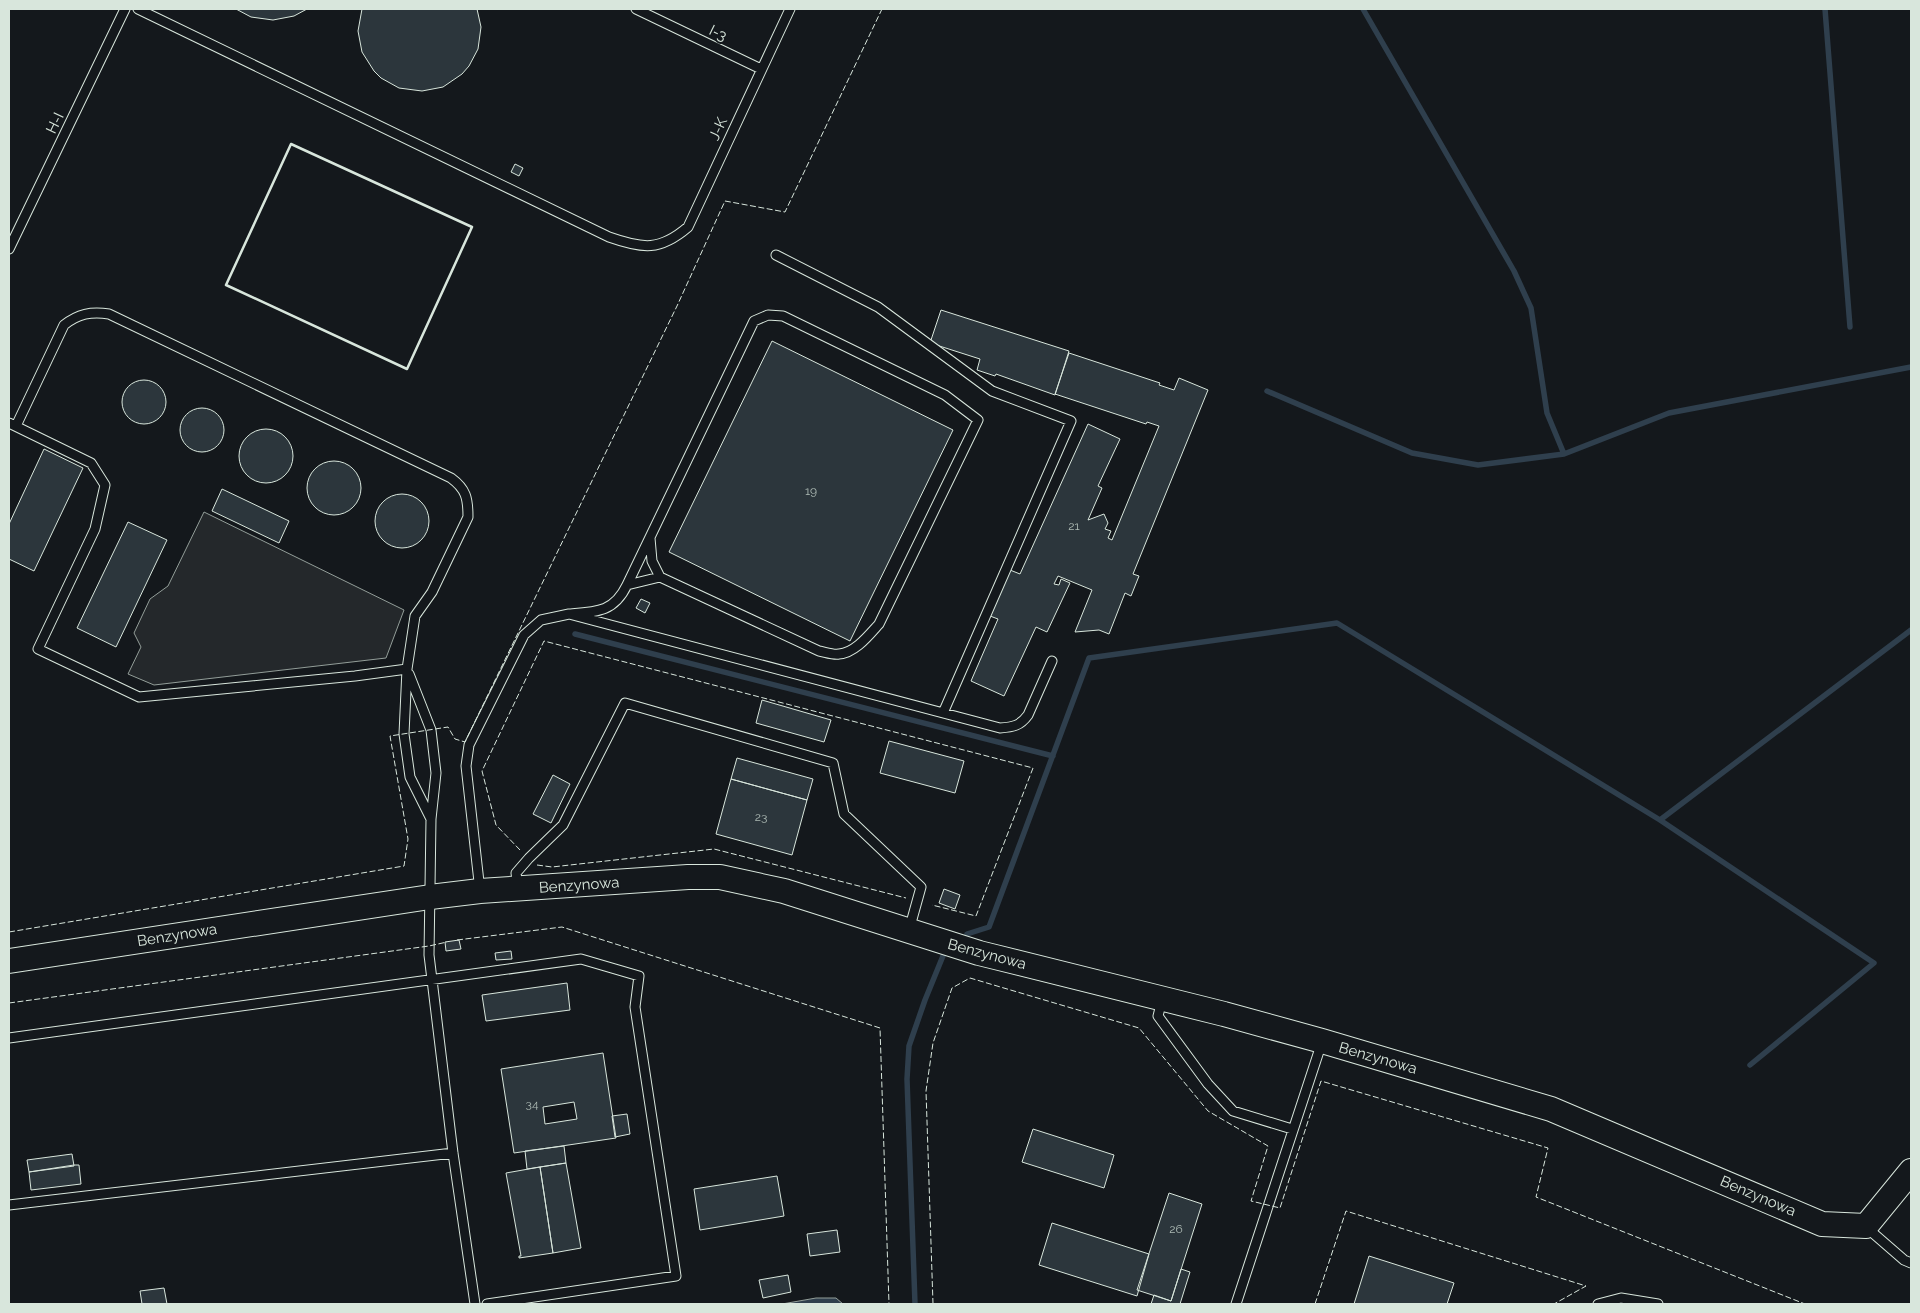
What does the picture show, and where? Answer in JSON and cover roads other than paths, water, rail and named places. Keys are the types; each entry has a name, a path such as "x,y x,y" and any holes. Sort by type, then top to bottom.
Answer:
{"street":[{"name":"Benzynowa","path":"9,961 480,891 688,877 720,877 784,891 980,953 1322,1041 1551,1109 1822,1224 1866,1226"},
{"path":"1866,1226 1911,1170"}],"lane":[{"name":"H-I","path":"9,250 125,9"},
{"name":"J-K","path":"138,9 609,237 630,244 656,246 675,238 688,227 790,9"},
{"name":"I-3","path":"636,9 761,69"},
{"path":"776,255 878,307 992,390 1071,421 943,713"},
{"path":"407,669 355,676 140,697 38,649 94,529 105,485 91,463 12,424 64,325 72,318 95,311 109,314 451,478 461,486 468,505 468,517 432,592 414,616 407,669 404,734 410,777 431,819"},
{"path":"480,891 466,766 469,744 524,635 541,620 610,608 623,593 754,321 768,315 783,316 945,395 978,420 879,624 852,649 839,654 819,651 660,577 652,561 650,538"},
{"path":"627,585 660,577"},
{"path":"569,614 1000,728 1014,727 1023,722 1028,715 1052,661"},
{"path":"407,669 431,730 436,773 431,819 429,955 453,1153 475,1304"},
{"path":"518,889 516,873 563,825 624,703 833,763 844,814 921,887 909,931"},
{"path":"9,1038 581,960 639,976 635,1007 676,1276 487,1304"},
{"path":"1162,999 1158,1016 1208,1084 1233,1111 1292,1130"},
{"path":"1236,1304 1322,1041"},
{"path":"9,1205 453,1153"},
{"path":"1866,1226 1904,1260 1911,1263"},
{"path":"1598,1304 1621,1298 1658,1304"}],"water":[{"path":"816,1298 836,1298 843,1304 782,1304"}],"waterway":[{"path":"1363,9 1514,271 1531,308 1547,413 1564,454"},
{"path":"1825,9 1850,327"},
{"path":"1267,391 1412,453 1478,465 1564,454 1669,413 1911,367"},
{"path":"967,934 989,927 1089,658 1337,623 1660,820 1911,630"},
{"path":"575,634 1053,756"},
{"path":"1660,820 1874,963 1750,1065"},
{"path":"915,1304 907,1079 909,1046 945,951"}]}
